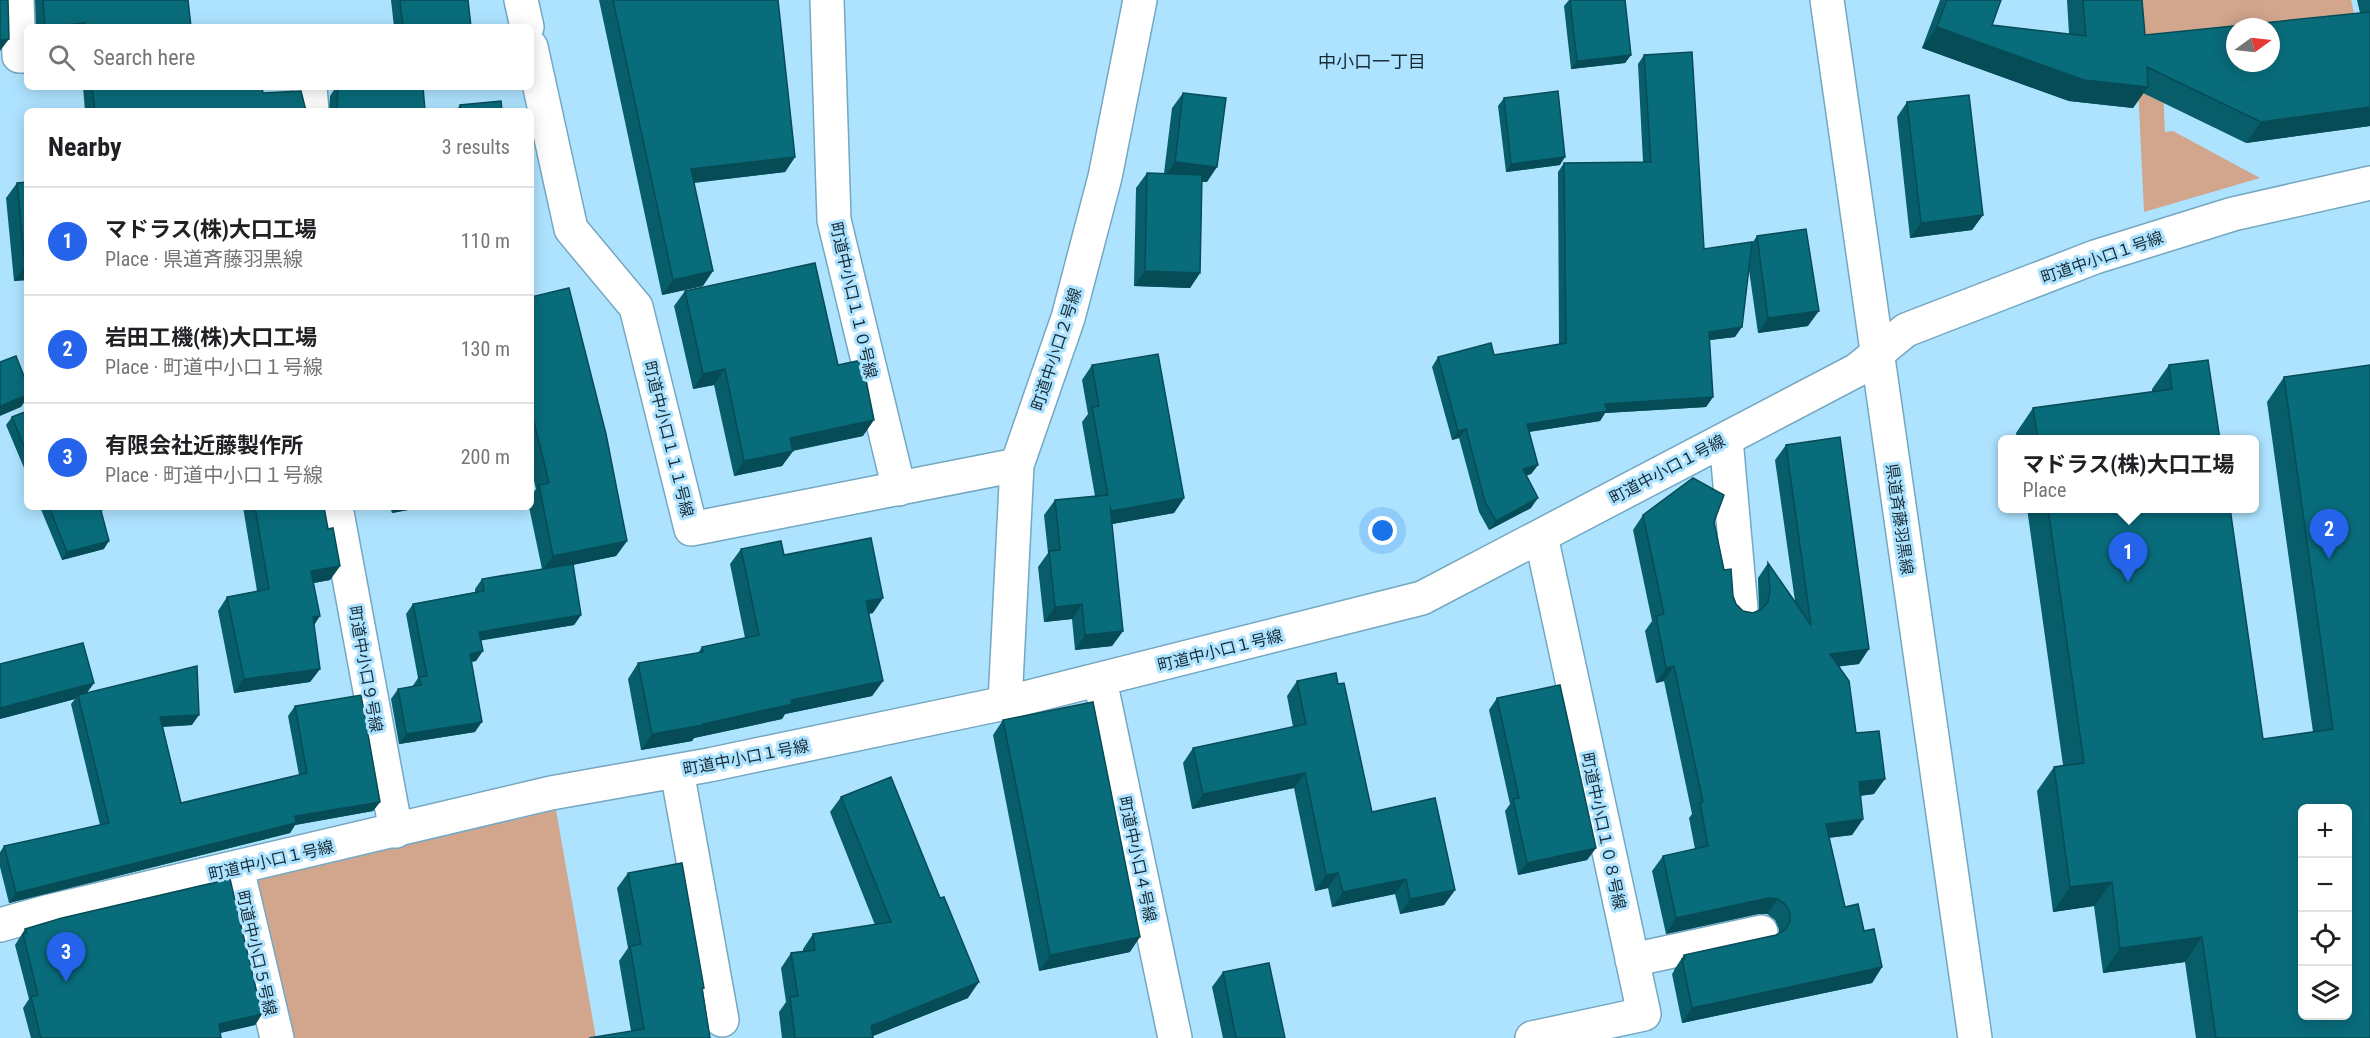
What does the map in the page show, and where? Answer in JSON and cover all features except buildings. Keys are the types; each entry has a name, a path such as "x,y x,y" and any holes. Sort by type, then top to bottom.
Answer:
{"street":[{"path":"17,0 19,57 24,56"},
{"path":"521,0 526,24"},
{"name":"町道中小口１１０号線","path":"827,0 834,220 899,489"},
{"name":"町道中小口２号線","path":"1005,703 1017,465 1068,318 1104,177 1140,0"},
{"name":"県道斉藤羽黒線","path":"1827,0 1975,1038"},
{"name":"町道中小口１１１号線","path":"534,61 571,229 636,307 691,529 1017,465"},
{"path":"310,90 312,108"},
{"name":"町道中小口１号線","path":"0,926 62,908 551,793 677,771 1005,703 1422,598 1857,370 1906,330 2095,257 2233,214 2370,183"},
{"path":"1726,439 1741,609"},
{"name":"町道中小口９号線","path":"337,510 396,831"},
{"name":"町道中小口１０８号線","path":"1532,1038 1644,1014 1541,536"},
{"name":"町道中小口４号線","path":"1100,680 1176,1038"},
{"path":"677,771 722,1020"},
{"name":"町道中小口５号線","path":"237,868 277,1038"},
{"path":"1632,960 1761,932"}],"shaded area":[{"path":"2134,0 2351,0 2357,26 2280,27 2280,18 2226,18 2226,29 2161,46 2165,132 2173,131 2260,178 2144,212"},
{"path":"556,810 596,1038 286,1038 250,882"}],"place":[{"name":"岩田工機(株)大口工場","path":"2329,559"},
{"name":"マドラス(株)大口工場","path":"2128,582"},
{"name":"有限会社近藤製作所","path":"66,982"}],"district":[{"name":"中小口一丁目","path":"1372,62"}]}
